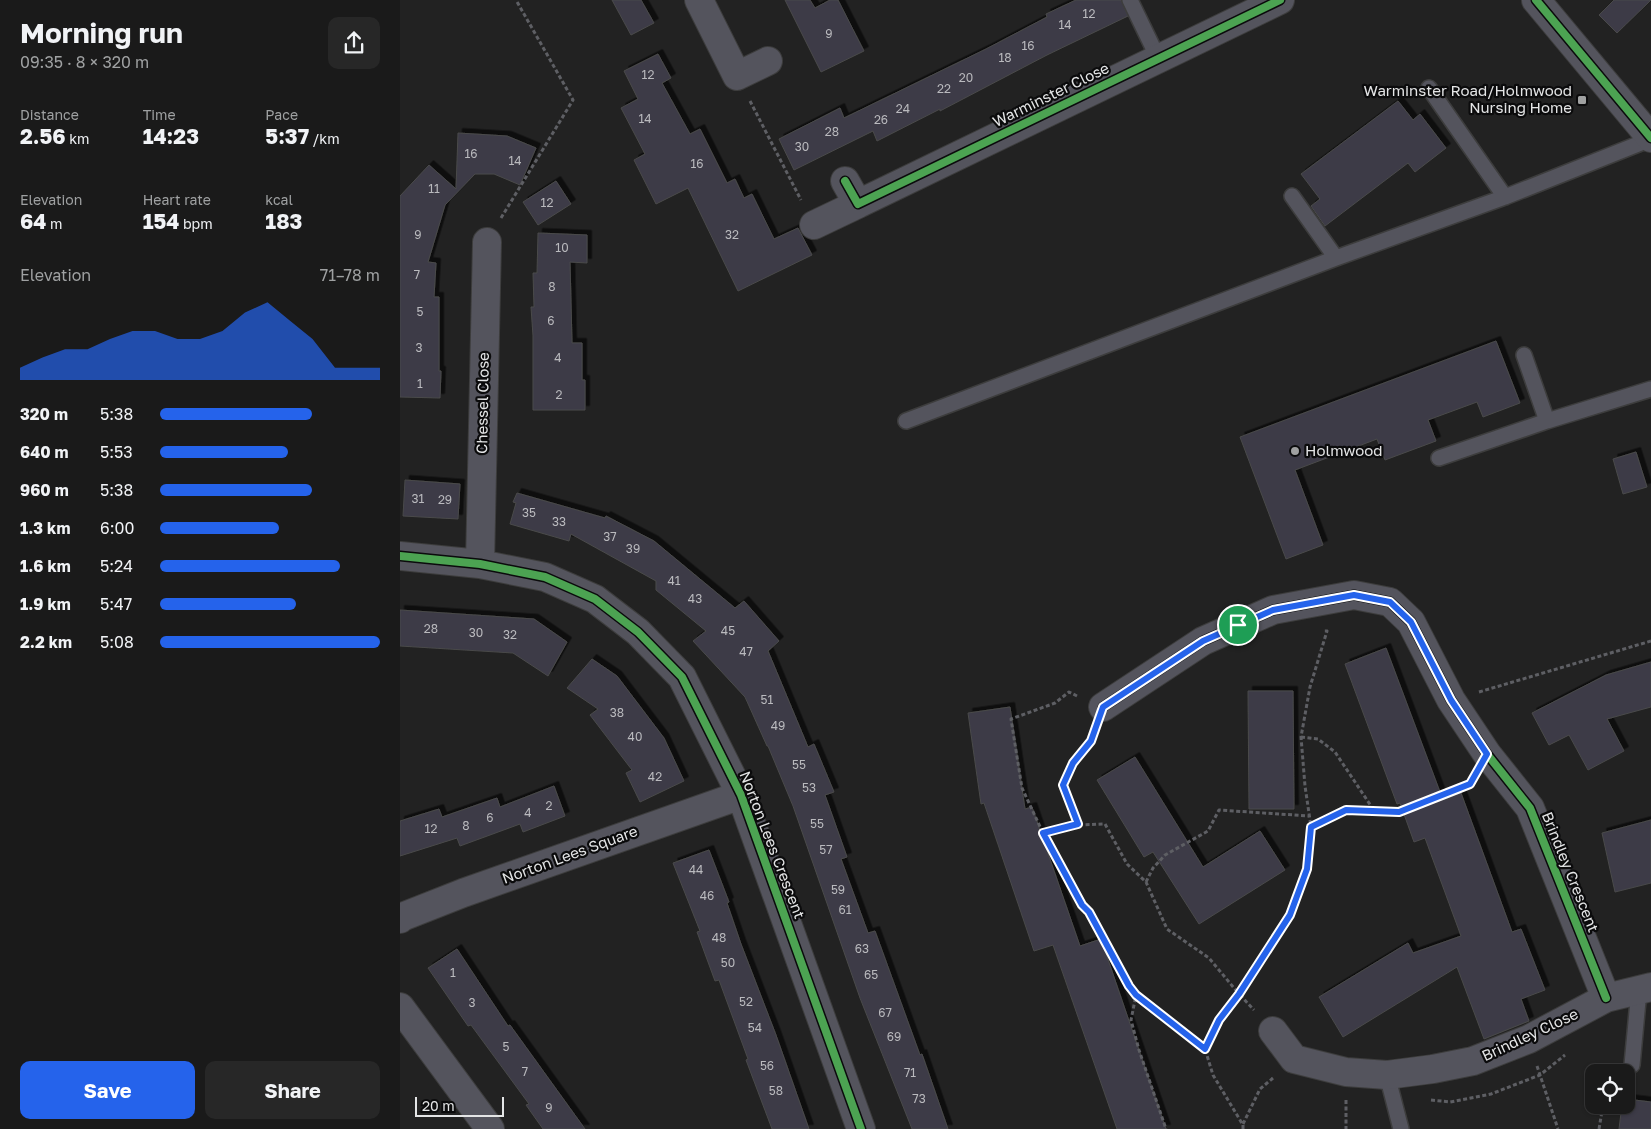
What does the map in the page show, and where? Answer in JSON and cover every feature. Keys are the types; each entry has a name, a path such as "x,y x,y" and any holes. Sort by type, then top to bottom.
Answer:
{"street":[{"path":"699,0 737,76 768,61"},
{"name":"Warminster Close","path":"814,225 1280,0"},
{"path":"1536,0 1651,139"},
{"path":"845,180 858,204"},
{"name":"Chessel Close","path":"480,564 487,242"},
{"name":"Norton Lees Crescent","path":"400,556 480,564 545,577 595,599 638,632 682,676 741,794 861,1129"},
{"name":"Brindley Crescent","path":"1103,707 1203,641 1273,610 1354,595 1390,602 1411,622 1451,700 1487,754 1530,808 1606,998"},
{"name":"Norton Lees Square","path":"400,919 463,893 741,794"},
{"name":"Brindley Close","path":"1294,1059 1346,1072 1387,1075 1433,1069 1473,1061 1529,1039 1606,998 1645,989"},
{"path":"400,1007 490,1129"},
{"path":"1273,1031 1294,1059"}],"lane":[{"path":"1130,0 1158,58"},
{"path":"1429,88 1505,197"},
{"path":"906,421 1336,258 1505,197 1651,139"},
{"path":"1292,196 1336,258"},
{"path":"1524,355 1547,422"},
{"path":"1439,458 1651,389"},
{"path":"1632,1064 1645,989"},
{"path":"1387,1075 1401,1129"}],"path":[{"path":"487,242 574,100 516,0"},
{"path":"737,76 814,225"},
{"path":"1205,1049 1219,1020 1239,994 1290,915 1307,869 1311,827 1305,786 1302,737 1310,687 1327,631 1319,631"},
{"path":"1451,700 1651,641"},
{"path":"1055,703 1011,720 1022,788 1043,833 1129,986 1136,995 1205,1049 1213,1075 1243,1127"},
{"path":"1078,824 1063,785 1073,763 1091,741 1103,707"},
{"path":"1302,737 1318,739 1335,752 1375,812"},
{"path":"1311,827 1346,810 1399,812 1470,784 1487,754"},
{"path":"1146,882 1153,868 1164,856 1208,831 1219,810 1309,816"},
{"path":"1043,833 1078,824 1105,824 1128,864 1146,882 1167,929 1209,958 1239,994"},
{"path":"1136,995 1131,1020 1138,1050 1166,1129"},
{"path":"1529,1039 1558,1129"},
{"path":"1243,1127 1260,1089 1294,1059"},
{"path":"1600,1129 1602,1114"}],"building":[{"path":"612,0 641,0 654,23 631,35"},
{"path":"785,0 810,0 815,8 830,0 838,0 864,51 821,72"},
{"path":"1076,0 1121,0 1128,16 877,141 873,131 794,170 779,139 840,108 844,118 986,49 1047,17 1046,14"},
{"path":"1614,0 1651,0 1617,33 1599,15"},
{"path":"658,54 671,78 662,83 690,134 700,129 727,183 735,179 744,198 752,194 774,239 798,228 812,255 738,291 688,188 656,204 634,160 645,154 621,108 638,99 624,71"},
{"path":"1398,101 1413,120 1420,114 1446,148 1415,172 1408,163 1325,226 1311,206 1320,199 1301,174"},
{"path":"458,133 507,136 536,148 520,185 494,174 475,174 445,205 428,262 436,263 434,297 439,297 440,398 400,397 400,196 429,165 456,189"},
{"path":"556,181 571,204 538,225 523,202"},
{"path":"538,233 587,235 587,263 570,262 572,343 582,343 582,380 585,380 585,410 533,410 531,307 534,307 533,273 537,273"},
{"name":"Holmwood","path":"1496,341 1520,403 1483,417 1477,402 1428,420 1436,441 1385,460 1377,439 1295,470 1323,545 1286,559 1240,437"},
{"path":"1636,452 1647,487 1623,494 1613,459"},
{"path":"405,480 460,484 458,519 403,516"},
{"path":"517,493 605,518 606,516 654,541 735,608 744,601 779,641 768,651 808,747 814,744 834,792 825,795 847,857 841,859 868,933 875,931 920,1055 922,1054 948,1129 912,1129 860,998 793,806 768,746 745,697 693,641 706,631 656,590 656,581 571,534 569,541 510,524 516,503 513,502"},
{"path":"400,610 534,619 567,642 548,676 513,653 400,646"},
{"path":"1386,648 1443,800 1461,793 1512,932 1521,929 1545,990 1521,999 1529,1021 1484,1039 1457,967 1343,1037 1319,997 1408,943 1413,953 1461,936 1425,838 1414,842 1400,803 1397,804 1345,664"},
{"path":"592,659 617,676 664,738 684,781 640,802 626,773 632,770 590,715 598,709 567,688"},
{"path":"1651,662 1651,707 1607,719 1624,751 1588,770 1569,735 1549,745 1532,713 1606,675"},
{"path":"1248,691 1293,691 1294,809 1249,809"},
{"path":"1010,707 1025,809 1032,807 1080,946 1101,939 1166,1129 1117,1129 1053,945 1034,951 984,803 981,804 968,713"},
{"path":"1135,757 1203,867 1260,831 1285,870 1199,924 1153,852 1144,857 1097,780"},
{"path":"554,786 565,816 523,832 520,824 460,846 457,838 400,856 400,821 439,809 442,817 497,798 500,807"},
{"path":"1651,820 1651,883 1615,892 1602,833"},
{"path":"709,850 729,902 727,903 741,944 809,1129 772,1129 719,980 715,981 697,932 700,931 673,863"},
{"path":"457,949 508,1026 510,1025 585,1129 543,1129 526,1105 529,1104 471,1025 468,1026 428,968"},
{"path":"1635,1100 1651,1102 1651,1129 1619,1129 1621,1114 1635,1114"}],"cycle path":[{"path":"845,181 858,204 1280,0"},
{"path":"1536,0 1651,138"},
{"path":"400,556 480,564 545,577 595,599 638,632 682,677 741,795 861,1129"},
{"path":"1103,707 1203,641 1273,610 1354,595 1390,602 1411,622 1451,700 1487,754 1530,808 1606,998"}],"place":[{"name":"Warminster Road/Holmwood Nursing Home","path":"1582,100"},
{"name":"Holmwood","path":"1295,451"}],"route":[{"path":"1354,595 1390,602 1411,622 1451,700 1487,754 1470,784 1399,812 1346,810 1311,827 1307,869 1290,915 1239,994 1219,1020 1205,1049 1136,995 1129,986 1043,833 1078,824 1063,785 1073,763 1091,741 1103,707 1203,641 1238,625 1273,610 1354,595"}]}
